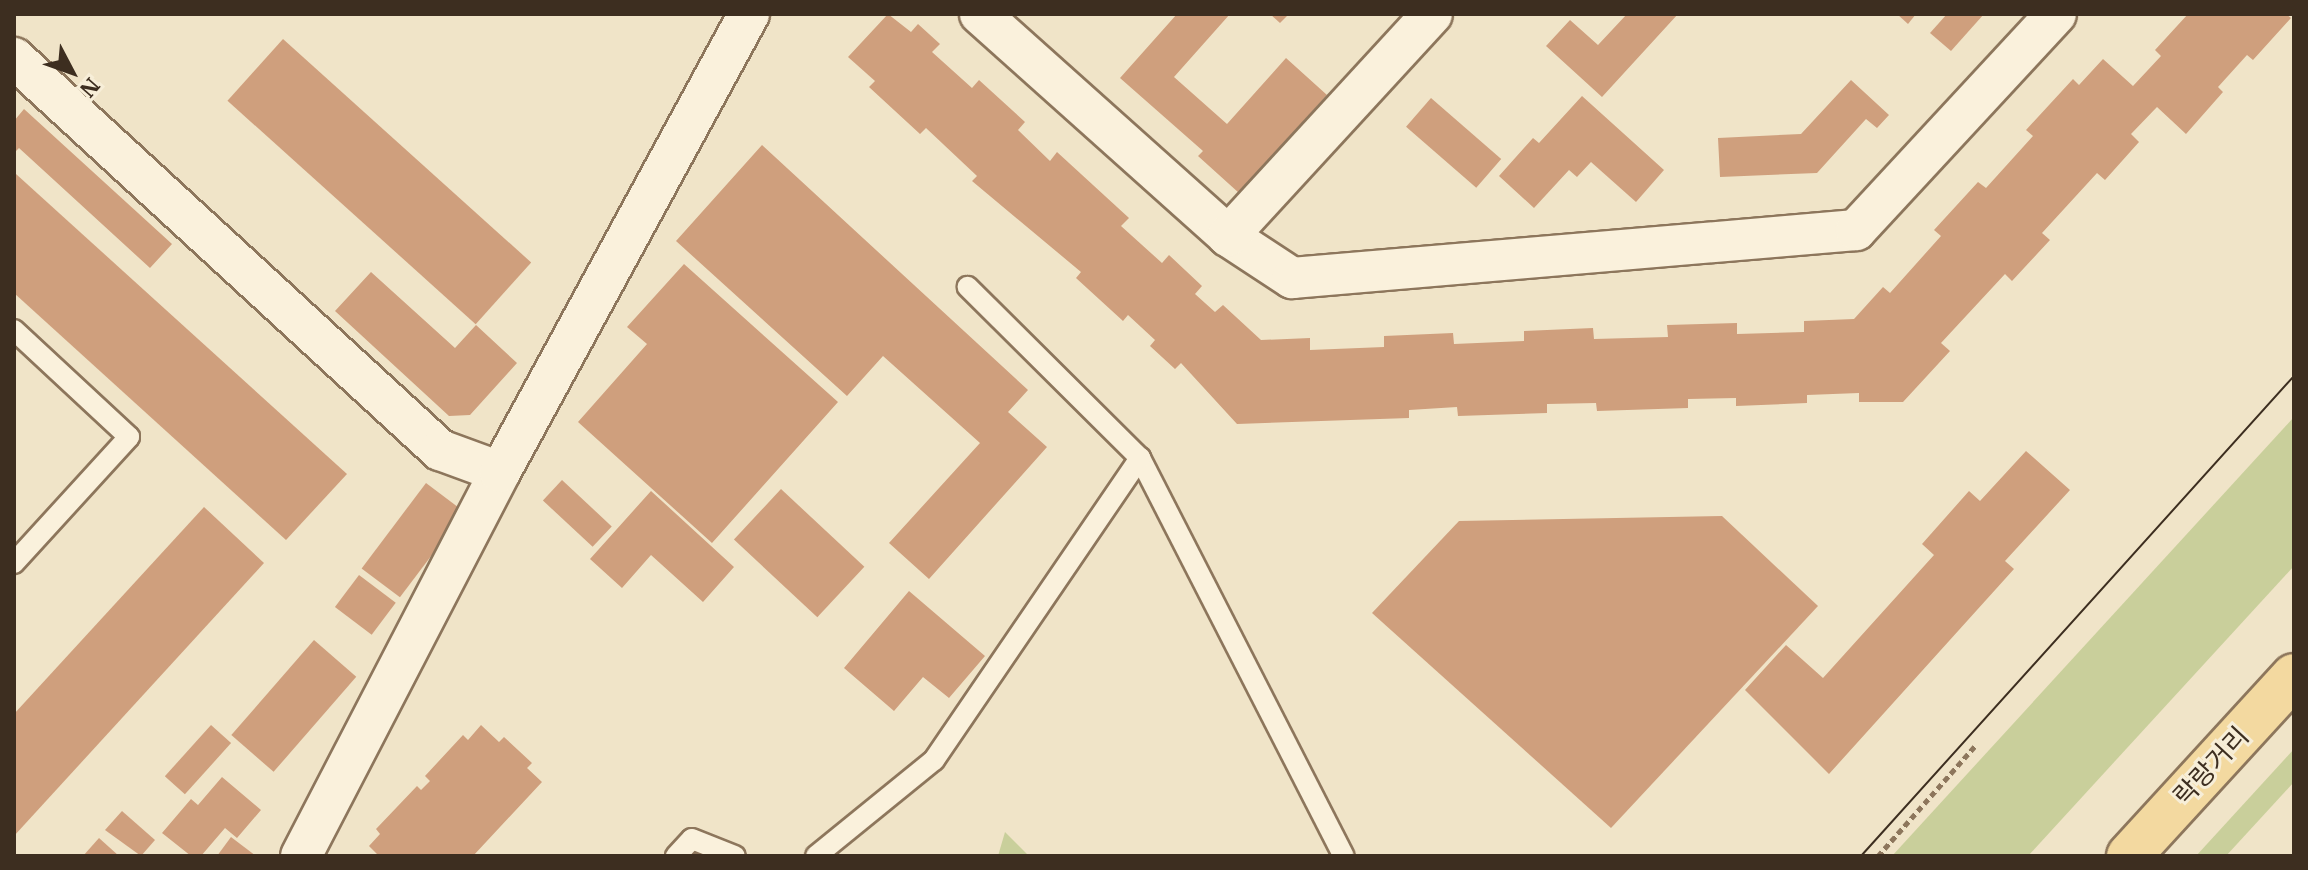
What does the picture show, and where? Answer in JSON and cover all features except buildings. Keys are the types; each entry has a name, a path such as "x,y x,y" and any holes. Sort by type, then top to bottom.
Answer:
{"main road":[{"name":"락랑거리","path":"2129,856 2294,676"}],"street":[{"path":"301,856 500,472 749,14"},
{"path":"980,14 1228,236 1292,278 1856,230 2056,14"},
{"path":"1228,236 1432,14"},
{"path":"14,58 440,450 500,472"}],"lane":[{"path":"968,287 1140,458 1344,856"},
{"path":"14,330 129,437 14,563"},
{"path":"816,856 934,760 1140,458"},
{"path":"676,856 692,839 735,856"}],"path":[{"path":"1878,856 1976,745"}],"green space":[{"path":"2294,417 2294,566 2028,856 1892,856"},
{"path":"2294,749 2294,782 2226,856 2196,856"},
{"path":"1005,832 1029,856 998,856"}],"tram line":[{"path":"1861,856 2294,376"}]}
